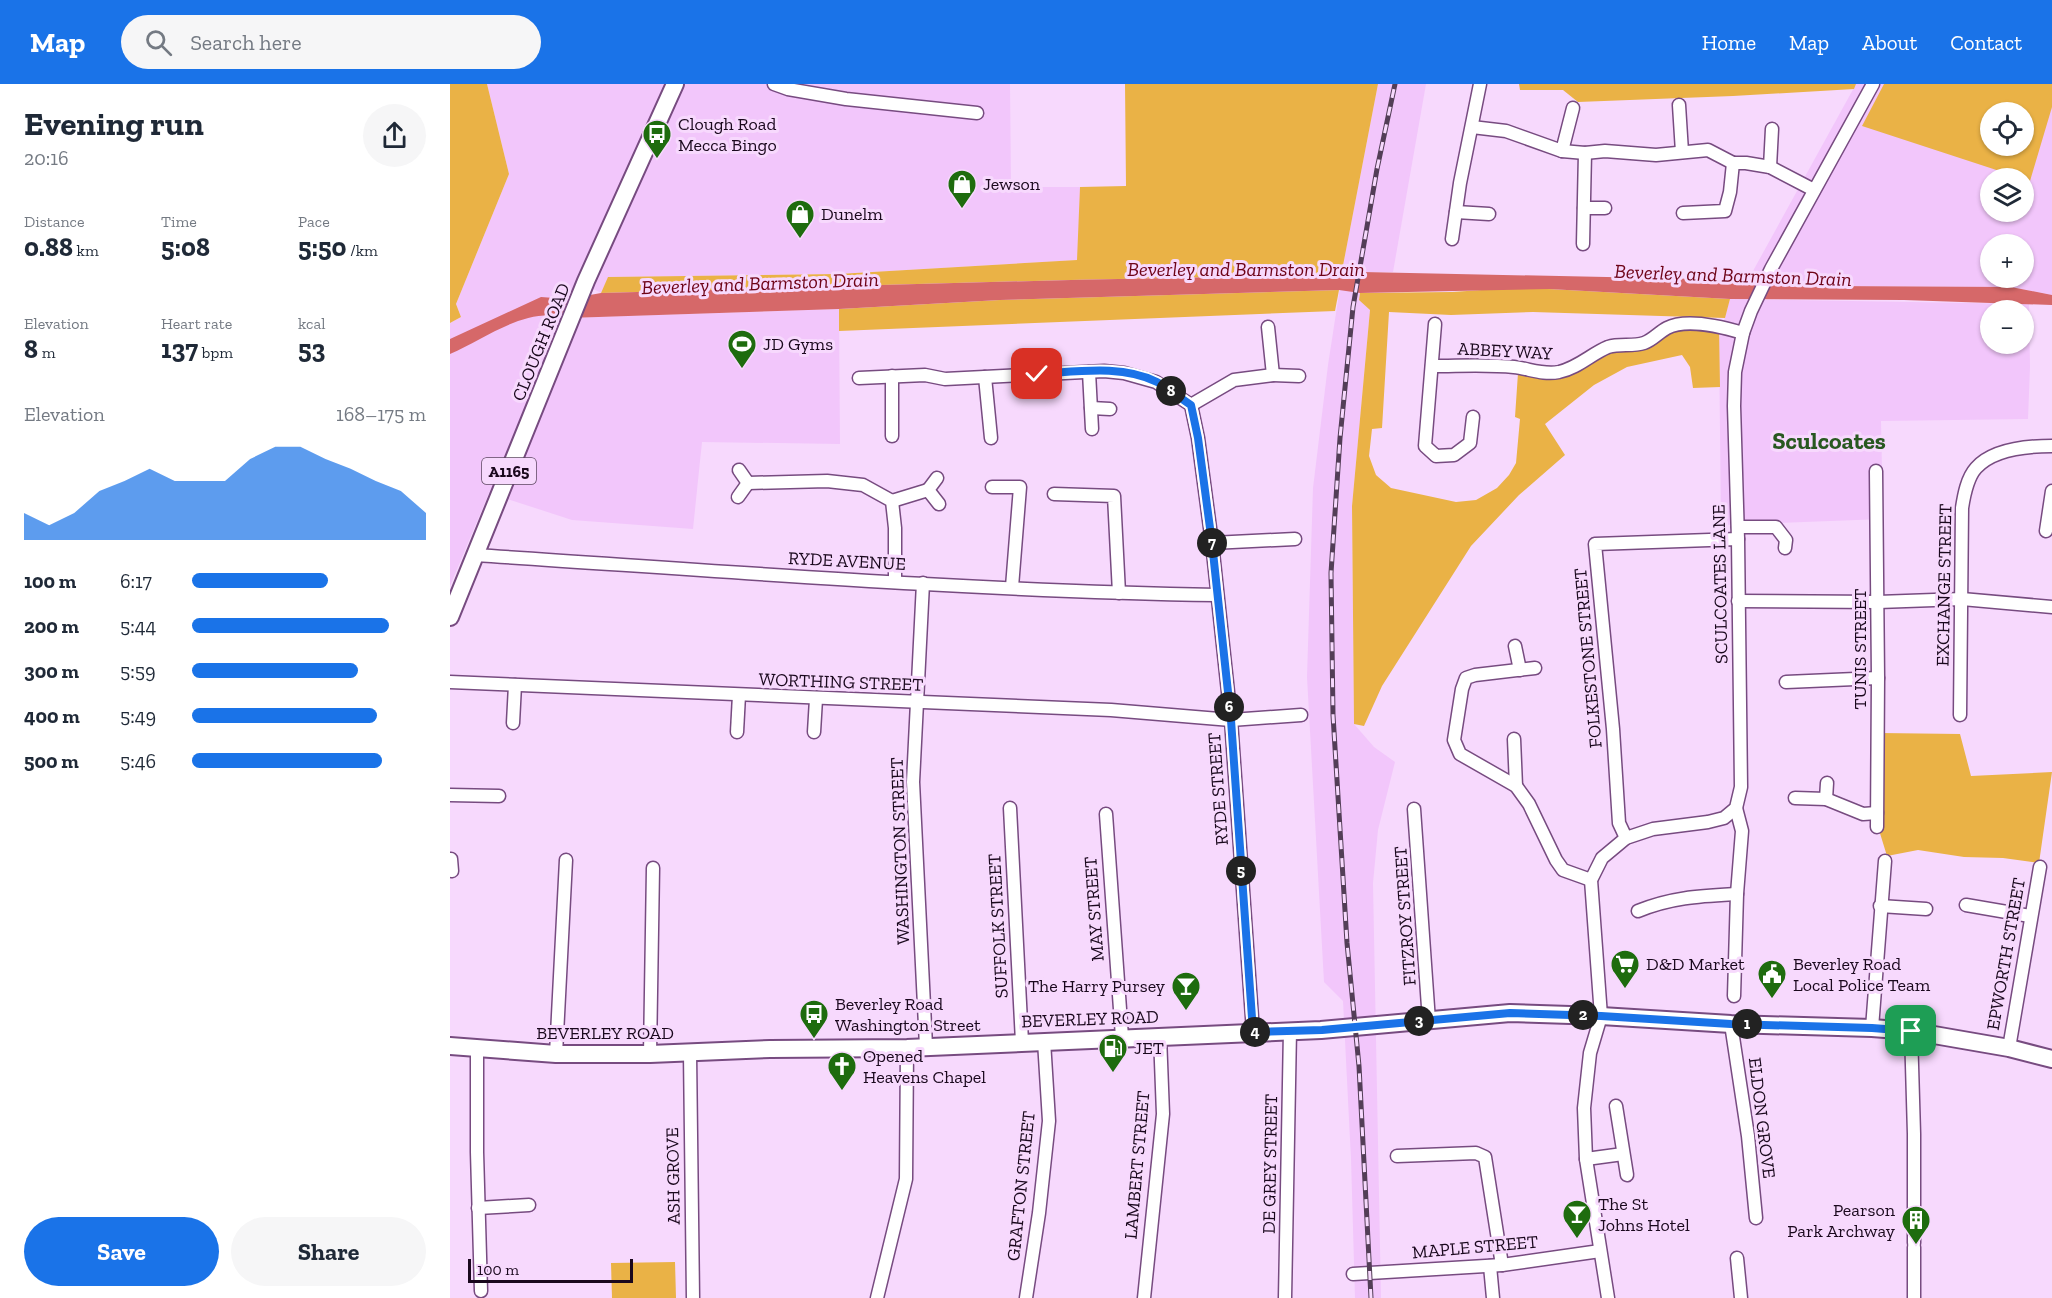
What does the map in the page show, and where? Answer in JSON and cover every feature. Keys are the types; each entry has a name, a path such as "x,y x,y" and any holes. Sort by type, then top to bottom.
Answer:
{"main road":[{"name":"CLOUGH ROAD","path":"450,617 583,291 675,84"},
{"name":"BEVERLEY ROAD","path":"450,1046 556,1054 907,1048 1322,1030 1510,1013 1911,1031 2009,1048 2052,1059"}],"street":[{"path":"774,84 788,89 846,99 977,113"},
{"path":"1452,239 1480,84"},
{"name":"SCULCOATES LANE","path":"1736,808 1741,787 1735,372 1743,333 1756,301 1814,190 1874,84"},
{"path":"1679,105 1683,152"},
{"path":"1563,151 1573,108"},
{"path":"1472,127 1506,131 1563,151 1656,154 1708,150 1733,164 1746,163 1770,167 1814,190"},
{"path":"1770,167 1772,129"},
{"path":"1583,244 1586,153"},
{"path":"1683,213 1725,211 1733,164"},
{"path":"1584,208 1605,208"},
{"path":"1456,212 1489,214"},
{"name":"ABBEY WAY","path":"1435,324 1425,446 1436,456 1454,455 1470,443 1473,417"},
{"name":"ABBEY WAY","path":"1432,366 1516,368 1551,373 1573,368 1607,348 1646,342 1665,328 1676,324 1719,326 1743,333"},
{"path":"1268,327 1272,375"},
{"path":"1089,372 1092,429"},
{"path":"859,378 926,375 945,379 1124,372 1156,381 1191,405 1234,380 1272,375 1299,376"},
{"path":"892,376 892,436"},
{"path":"985,377 991,438"},
{"name":"RYDE STREET","path":"1191,405 1198,438 1212,543 1231,720 1253,1032"},
{"path":"1091,408 1110,409"},
{"name":"EXCHANGE STREET","path":"1960,715 1962,508 1965,489 1976,468 1998,453 2031,446 2052,446"},
{"path":"739,470 748,483"},
{"name":"TUNIS STREET","path":"1875,471 1878,603 1877,827"},
{"path":"748,483 827,481 863,485 892,501 928,490 937,478"},
{"path":"738,497 748,483"},
{"path":"992,487 1020,487 1012,587"},
{"path":"928,490 939,504"},
{"path":"2046,531 2052,492"},
{"path":"1054,494 1114,496 1119,594"},
{"path":"892,501 896,528 895,582"},
{"path":"1738,533 1776,527 1786,540 1785,548"},
{"name":"FOLKESTONE STREET","path":"1626,838 1619,824 1596,544 1738,533"},
{"path":"1212,543 1295,539"},
{"name":"RYDE AVENUE","path":"475,555 870,581 1119,594 1217,595"},
{"name":"WASHINGTON STREET","path":"923,583 913,782 926,1046"},
{"path":"1738,601 1878,603 1962,599 2052,607"},
{"path":"1515,646 1520,670"},
{"path":"1535,668 1466,678 1462,689 1454,740 1460,754 1516,786 1529,804 1563,870 1591,880"},
{"path":"1786,682 1878,678"},
{"name":"WORTHING STREET","path":"450,682 1111,710 1231,720 1301,715"},
{"path":"513,723 515,685"},
{"path":"737,732 739,695"},
{"path":"814,732 816,699"},
{"path":"1514,740 1516,786"},
{"path":"1826,799 1827,783"},
{"path":"450,795 499,796"},
{"path":"1795,798 1826,799 1863,814 1877,813"},
{"name":"SUFFOLK STREET","path":"1010,808 1022,1042"},
{"path":"1608,1298 1586,1159 1584,1108 1590,1053 1601,1016 1591,880 1602,858 1615,845 1626,838 1653,829 1724,818 1736,808 1742,831 1737,894 1734,996"},
{"name":"FITZROY STREET","path":"1414,809 1430,1021"},
{"name":"MAY STREET","path":"1106,814 1122,1037"},
{"path":"556,1054 566,860"},
{"path":"1872,1028 1885,861"},
{"name":"EPWORTH STREET","path":"2009,1048 2040,867"},
{"path":"650,1054 653,868"},
{"path":"1638,911 1681,897 1737,894"},
{"path":"1966,905 2030,916"},
{"path":"1880,906 1926,909"},
{"name":"ELDON GROVE","path":"1731,1024 1748,1136 1756,1218"},
{"name":"DE GREY STREET","path":"1285,1298 1290,1030"},
{"path":"1911,1031 1914,1134 1914,1298"},
{"name":"LAMBERT STREET","path":"1144,1298 1163,1114 1160,1036"},
{"name":"GRAFTON STREET","path":"1026,1298 1039,1213 1049,1121 1044,1041"},
{"path":"877,1298 906,1179 907,1048"},
{"path":"477,1049 481,1291"},
{"name":"ASH GROVE","path":"690,1053 693,1298"},
{"path":"1616,1106 1627,1175"},
{"path":"1397,1156 1476,1153 1485,1157 1496,1266 1493,1298"},
{"path":"1586,1159 1623,1154"},
{"path":"478,1208 529,1204"},
{"name":"MAPLE STREET","path":"1353,1274 1496,1266 1600,1251"},
{"path":"1737,1257 1741,1298"}],"shaded area":[{"path":"450,84 487,84 509,174 456,304 461,317 450,323"},
{"path":"487,84 1010,84 1011,187 1080,187 1078,260 838,274 609,277 601,293 582,283 568,318 839,309 840,444 702,442 693,529 572,520 489,493 450,586 450,323 461,317 456,304 509,174"},
{"path":"1125,84 1378,84 1341,276 1063,280 601,293 608,277 838,274 1077,260 1080,187 1126,186"},
{"path":"1378,84 1426,84 1393,272 1363,272 1359,299 1370,310 1352,506 1354,724 1374,747 1395,762 1378,830 1373,883 1381,1298 1355,1298 1343,1001 1324,982 1307,677 1313,488 1328,365 1345,255"},
{"path":"1519,84 1856,84 1854,89 1578,102 1563,90 1520,90"},
{"path":"1856,84 2052,84 2052,295 2016,288 2034,288 2034,234 1980,234 1980,287 1825,286 1748,280"},
{"path":"1884,84 2052,84 2052,107 2034,168 1990,168 1862,126"},
{"path":"1363,272 1748,280 1826,286 2016,288 2052,295 2052,305 2034,304 2034,300 1980,300 1980,303 1730,299 1549,289 1360,293 1339,290 1000,300 839,309 568,318 552,315 537,316 507,326 450,354 450,339 541,297 568,299 601,293 1156,278 1341,276"},
{"path":"1549,289 1730,299 1725,318 1533,312 1451,315 1389,312 1382,428 1372,429 1369,456 1376,475 1391,488 1456,502 1476,500 1497,488 1516,463 1520,419 1515,417 1518,373 1564,375 1596,354 1662,331 1719,326 1720,387 1693,388 1690,367 1682,355 1627,367 1594,385 1545,424 1565,455 1519,495 1471,546 1382,686 1364,726 1354,724 1352,506 1370,310 1359,300 1360,293"},
{"path":"1339,290 1335,311 839,331 839,309 1000,300"},
{"path":"1730,299 1980,303 1980,354 2030,354 2028,419 1881,421 1883,519 1721,525 1719,338"},
{"path":"1880,733 1960,734 1971,776 2052,772 2039,863 2003,858 1964,857 1918,850 1887,856 1879,830"},
{"path":"675,1262 676,1298 612,1298 611,1263"}],"railway":[{"path":"1371,1298 1359,1066 1347,943 1333,715 1331,573 1340,438 1353,307 1377,169 1395,84"}],"place":[{"name":"Clough Road Mecca Bingo","path":"657,160"},
{"name":"Jewson","path":"962,210"},
{"name":"Dunelm","path":"800,240"},
{"name":"JD Gyms","path":"742,370"},
{"name":"D&D Market","path":"1625,990"},
{"name":"Beverley Road Local Police Team","path":"1772,1000"},
{"name":"The Harry Pursey","path":"1186,1012"},
{"name":"Beverley Road Washington Street","path":"814,1040"},
{"name":"JET","path":"1113,1074"},
{"name":"Opened Heavens Chapel","path":"842,1092"},
{"name":"The St Johns Hotel","path":"1577,1240"},
{"name":"Pearson Park Archway","path":"1916,1246"}],"district":[{"name":"Sculcoates","path":"1829,441"}],"route":[{"path":"1037,374 1124,372 1156,381 1191,405 1198,438 1212,543 1231,720 1253,1032 1322,1030 1510,1013 1911,1031"}],"water label":[{"name":"Beverley and Barmston Drain","path":"1246,269"},
{"name":"Beverley and Barmston Drain","path":"1733,275"},
{"name":"Beverley and Barmston Drain","path":"760,283"}]}
